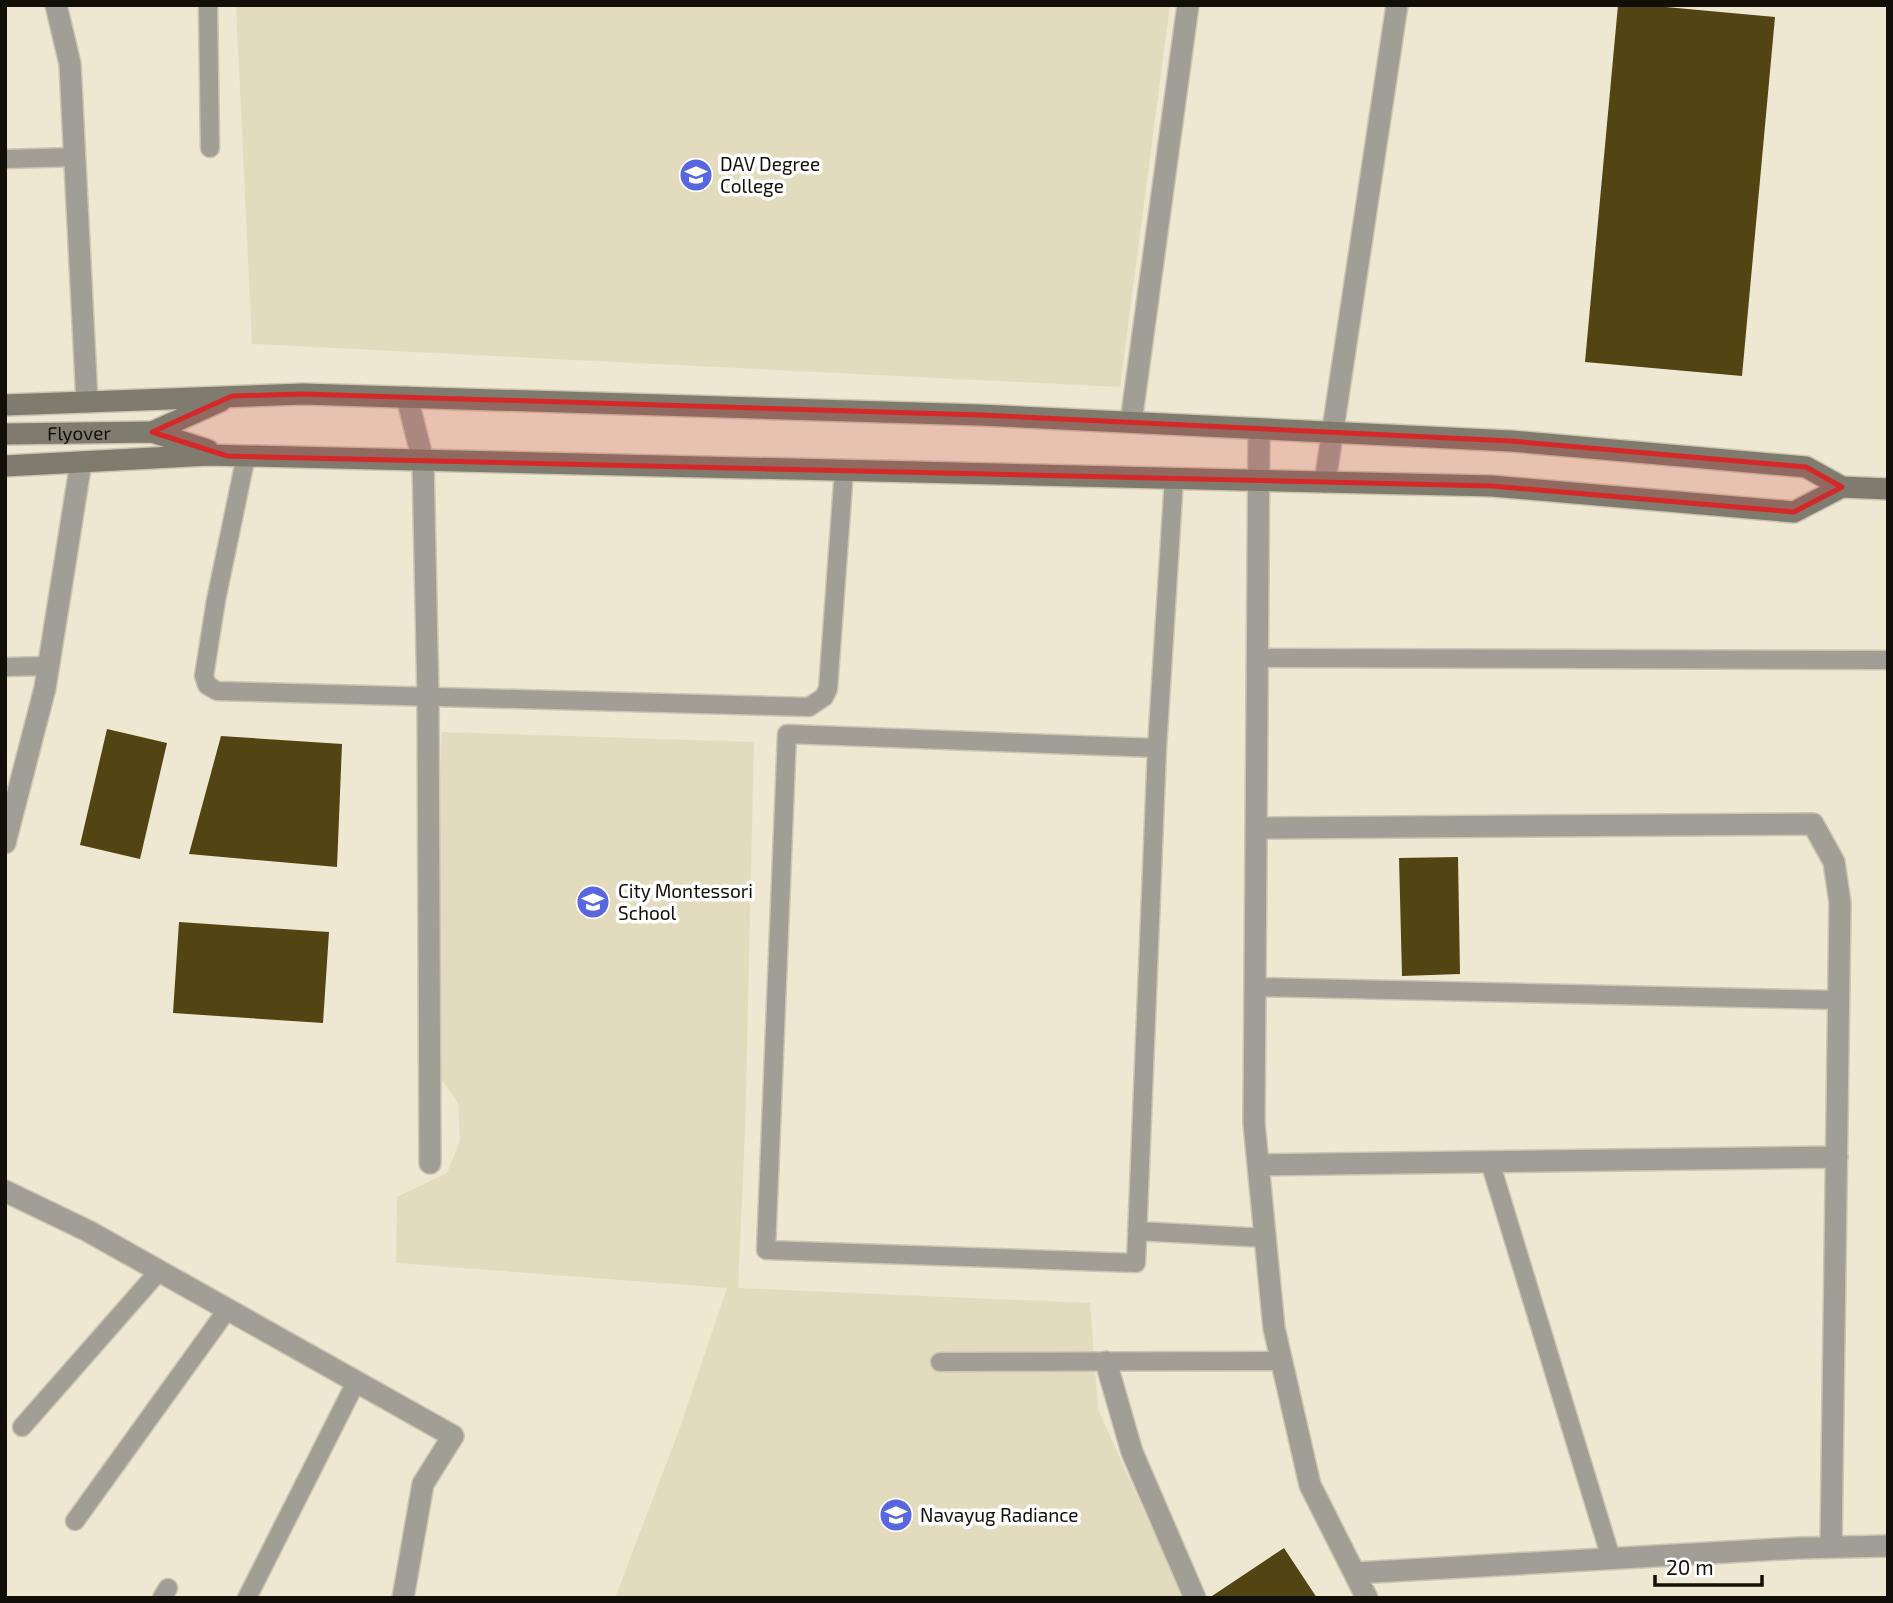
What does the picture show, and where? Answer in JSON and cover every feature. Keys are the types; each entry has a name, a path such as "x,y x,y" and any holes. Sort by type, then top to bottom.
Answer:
{"main road":[{"path":"5,405 303,394 980,415 1511,441 1806,467 1842,486 1888,489"},
{"name":"Flyover","path":"152,432 232,396"},
{"name":"Flyover","path":"5,433 152,432 236,456"},
{"path":"5,466 236,456 1259,480 1492,486 1794,512 1842,486"}],"street":[{"path":"56,5 70,64 87,402"},
{"path":"1131,422 1188,5"},
{"path":"1325,482 1397,5"},
{"path":"407,397 423,461 428,698 430,1163"},
{"path":"1259,429 1254,1123 1274,1328 1310,1485 1367,1598"},
{"path":"5,843 45,688 80,462"},
{"path":"1256,828 1812,824 1834,862 1840,903 1831,1548"},
{"path":"1258,1165 1836,1157"},
{"path":"5,1191 88,1231 453,1436 423,1483 403,1598"},
{"path":"1107,1362 1132,1452 1195,1598"},
{"path":"1355,1573 1888,1546"}],"lane":[{"path":"208,5 210,148"},
{"path":"5,159 75,157"},
{"path":"236,456 204,676 207,685 217,691 809,708 817,704 828,690 844,470"},
{"path":"1157,748 787,734 766,1250 1136,1263 1157,748 1174,478"},
{"path":"1258,658 1888,660"},
{"path":"5,667 48,666"},
{"path":"1255,986 1839,1000"},
{"path":"1490,1162 1611,1558"},
{"path":"1137,1231 1266,1238"},
{"path":"22,1427 159,1271"},
{"path":"75,1521 227,1310"},
{"path":"940,1362 1282,1361"},
{"path":"247,1598 356,1382"}],"highlighted area":[{"path":"303,394 980,415 1511,441 1806,467 1842,487 1794,512 1492,486 227,456 152,432 232,396"}],"shaded area":[{"name":"DAV Degree College","path":"236,5 1170,5 1120,387 252,344"},
{"path":"442,732 754,742 745,1132 738,1288 1090,1303 1098,1409 1183,1598 615,1598 678,1433 727,1288 396,1263 397,1197 447,1173 460,1141 458,1103 429,1062"}],"building":[{"path":"1618,5 1775,17 1742,376 1585,362"},
{"path":"107,729 167,743 140,859 80,845"},
{"path":"221,736 342,744 337,867 189,854"},
{"path":"1458,857 1460,974 1402,976 1399,858"},
{"path":"179,922 329,932 323,1023 173,1013"},
{"path":"1284,1548 1317,1598 1209,1598"}],"place":[{"name":"DAV Degree College","path":"696,175"},
{"name":"City Montessori School","path":"593,902"},
{"name":"Navayug Radiance","path":"896,1515"}]}
